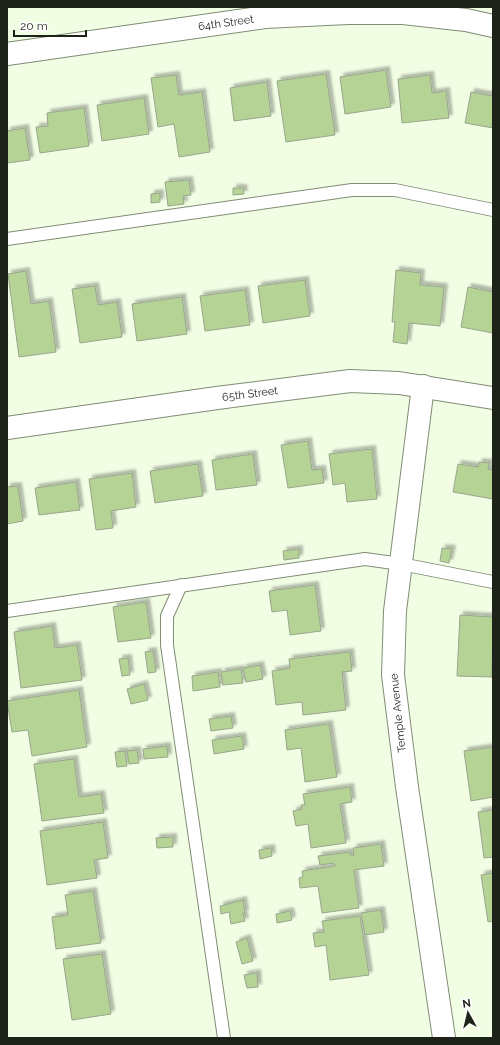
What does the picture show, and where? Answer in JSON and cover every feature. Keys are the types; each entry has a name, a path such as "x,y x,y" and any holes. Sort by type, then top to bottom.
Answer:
{"street":[{"name":"64th Street","path":"7,54 265,17 348,13 403,13 466,20 493,26"},
{"name":"65th Street","path":"7,428 217,398 350,381 399,382 493,398"},
{"name":"Temple Avenue","path":"422,386 395,611 393,675 407,787 444,1038"}],"lane":[{"path":"7,239 352,190 395,190 493,210"},
{"path":"7,611 365,559 401,564 493,582"},
{"path":"181,585 167,616 167,645 224,1038"}],"building":[{"path":"386,70 391,107 345,114 340,77"},
{"path":"326,74 335,135 286,142 277,81"},
{"path":"176,75 179,95 202,92 210,152 179,157 174,124 158,127 151,78"},
{"path":"430,75 432,93 446,91 449,118 402,123 398,79"},
{"path":"267,82 271,116 234,121 230,88"},
{"path":"471,92 493,96 493,128 465,123"},
{"path":"144,98 149,134 102,141 97,105"},
{"path":"84,108 89,146 40,153 36,127 48,126 47,113"},
{"path":"25,128 30,160 7,163 7,131"},
{"path":"189,180 191,195 183,196 184,204 168,206 165,182"},
{"path":"233,188 243,188 244,194 233,195"},
{"path":"160,193 160,202 151,203 151,194"},
{"path":"396,270 421,273 420,285 444,287 440,326 409,323 407,344 393,342 395,322 392,322"},
{"path":"26,271 31,304 49,301 56,352 19,357 8,274"},
{"path":"305,280 310,316 263,323 258,286"},
{"path":"95,286 98,305 117,302 122,337 80,343 72,289"},
{"path":"468,287 493,292 493,333 461,327"},
{"path":"245,290 250,325 205,331 200,296"},
{"path":"182,297 187,334 137,341 132,304"},
{"path":"308,441 312,470 322,469 324,483 288,488 281,445"},
{"path":"372,449 377,499 347,502 345,483 333,485 329,454"},
{"path":"253,454 257,485 216,490 212,460"},
{"path":"479,462 489,463 488,469 493,470 493,499 453,492 458,464 478,467"},
{"path":"198,464 203,496 155,503 150,471"},
{"path":"132,473 136,507 111,511 113,528 96,530 89,479"},
{"path":"76,482 80,510 39,515 35,488"},
{"path":"18,486 23,521 7,524 7,487"},
{"path":"442,548 452,549 449,563 440,561"},
{"path":"299,549 299,558 284,560 283,551"},
{"path":"315,585 321,631 290,635 287,610 272,612 269,591"},
{"path":"146,602 151,638 118,642 113,607"},
{"path":"460,615 493,617 492,677 457,676"},
{"path":"52,626 55,648 77,645 82,680 21,688 14,632"},
{"path":"153,651 156,672 148,673 145,652"},
{"path":"350,652 352,671 342,672 346,710 303,715 302,702 276,705 272,671 290,668 289,659"},
{"path":"128,658 130,675 122,676 119,659"},
{"path":"260,665 263,679 246,682 243,668"},
{"path":"241,669 243,683 223,685 221,672"},
{"path":"218,672 220,687 193,691 192,676"},
{"path":"144,684 148,700 131,704 127,689"},
{"path":"79,690 87,747 32,756 28,730 12,732 7,701"},
{"path":"231,716 233,728 211,731 209,719"},
{"path":"329,724 337,777 305,782 301,748 287,750 285,730"},
{"path":"242,736 244,749 214,754 212,740"},
{"path":"167,746 168,757 144,759 143,749"},
{"path":"493,747 493,797 471,801 464,751"},
{"path":"137,750 139,763 129,764 127,751"},
{"path":"125,751 127,766 117,767 115,752"},
{"path":"74,759 79,797 101,794 104,813 42,821 34,764"},
{"path":"350,787 352,802 340,804 346,843 311,848 308,824 296,826 293,811 302,809 301,805 305,805 303,794"},
{"path":"493,810 493,857 484,858 478,812"},
{"path":"103,822 108,858 94,860 97,878 47,885 40,831"},
{"path":"173,837 173,847 157,848 156,838"},
{"path":"381,844 384,866 354,870 359,908 322,913 318,886 300,888 299,878 303,877 302,871 335,866 334,863 320,865 318,856 350,852 350,855 354,855 353,848"},
{"path":"271,848 272,856 260,859 259,850"},
{"path":"493,873 493,921 488,922 481,875"},
{"path":"93,891 101,943 56,949 52,917 68,915 65,895"},
{"path":"243,900 245,913 243,913 245,921 231,924 229,912 221,914 220,906"},
{"path":"381,910 384,932 365,935 361,913"},
{"path":"290,911 292,920 277,923 276,914"},
{"path":"360,916 369,975 330,980 326,945 315,947 313,933 324,932 322,921"},
{"path":"247,938 253,961 242,964 236,942"},
{"path":"102,954 111,1014 72,1020 63,959"},
{"path":"257,973 258,987 247,988 244,975"}]}
